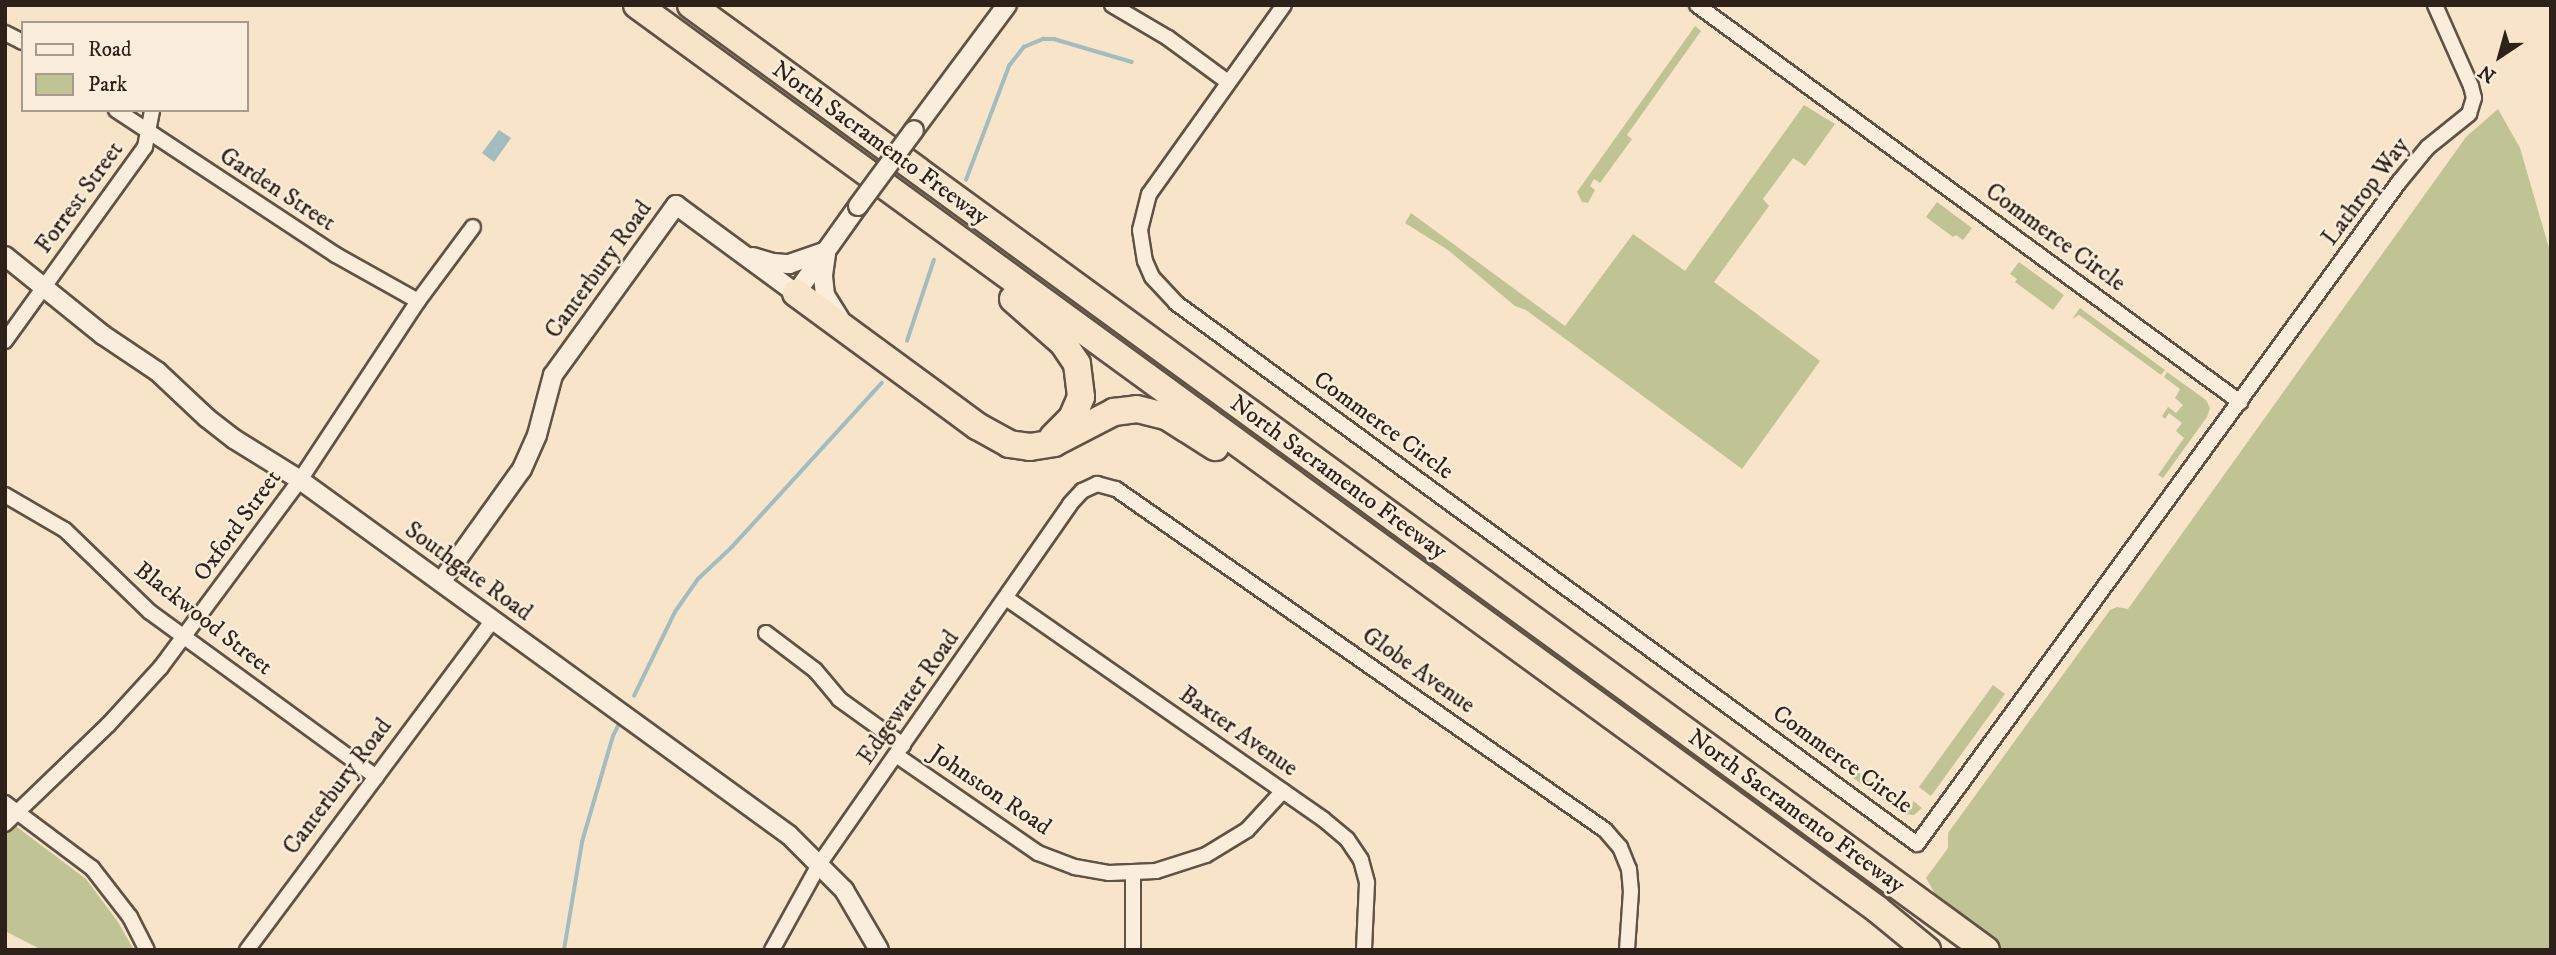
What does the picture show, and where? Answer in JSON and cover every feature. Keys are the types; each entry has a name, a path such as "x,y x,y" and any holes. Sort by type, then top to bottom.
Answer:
{"highway":[{"name":"North Sacramento Freeway","path":"636,5 1877,909 1927,950"},
{"name":"North Sacramento Freeway","path":"691,5 1986,950"},
{"path":"719,5 866,135"},
{"path":"911,206 1063,343 1077,364 1082,387 1077,408 1065,426 1043,445"},
{"path":"796,293 991,435 1017,446 1043,445 1064,438 1114,412 1137,409 1160,413 1418,575"}],"street":[{"path":"989,29 999,5"},
{"path":"796,293 1007,5"},
{"path":"1112,5 1168,38 1228,82"},
{"name":"Commerce Circle","path":"1284,5 1156,182 1144,206 1140,245 1152,277 1163,292 1917,844 2240,401 1697,5"},
{"name":"Lathrop Way","path":"2240,401 2414,162 2441,135 2463,120 2473,107 2471,86 2435,5"},
{"path":"5,33 21,41"},
{"name":"Garden Street","path":"119,112 336,255 418,301"},
{"name":"Forrest Street","path":"5,341 145,147 152,112"},
{"name":"Canterbury Road","path":"441,582 522,469 537,435 554,375 676,205 796,293"},
{"name":"Oxford Street","path":"5,824 135,697 184,637 300,480 418,301 473,227"},
{"path":"736,249 763,261 781,264 797,263 826,250"},
{"path":"826,250 823,276 825,295 854,335"},
{"name":"Southgate Road","path":"5,256 86,322 158,372 216,425 300,480 789,835 820,863 850,899 879,950"},
{"name":"Edgewater Road","path":"772,950 820,863 1075,498 1089,486 1097,484"},
{"name":"Globe Avenue","path":"1097,484 1116,489 1605,830 1620,847 1629,869 1632,891 1627,950"},
{"name":"Blackwood Street","path":"5,495 65,530 130,594 184,637 376,777"},
{"name":"Baxter Avenue","path":"1006,598 1337,829 1361,860 1368,897 1364,950"},
{"name":"Canterbury Road","path":"247,950 493,620"},
{"name":"Johnston Road","path":"765,633 815,670 839,699 900,750 1038,853 1092,871 1133,874 1192,861 1220,848 1247,830 1283,791"},
{"path":"5,803 92,868 130,917 147,950"},
{"path":"1133,874 1133,950"}],"green space":[{"path":"1695,26 1701,31 1627,135 1632,139 1600,183 1594,179 1590,186 1595,190 1588,203 1582,202 1577,192"},
{"path":"1804,105 1835,124 1805,166 1793,158 1763,199 1769,206 1714,282 1820,361 1742,469 1526,310 1515,306 1448,250 1405,223 1411,213 1565,326 1633,234 1685,271"},
{"path":"2498,109 2520,148 2551,255 2551,950 1967,950 1926,878 1948,848 1948,833 2110,610 2117,607 2128,609 2466,137"},
{"path":"1937,202 1972,228 1963,240 1956,235 1953,237 1926,217"},
{"path":"2019,262 2064,295 2053,310 2015,282 2017,279 2010,274"},
{"path":"2080,308 2165,370 2161,375 2079,315 2072,319"},
{"path":"2167,372 2206,400 2210,408 2207,417 2163,478 2158,475 2184,438 2176,431 2182,423 2169,413 2165,419 2162,416 2168,407 2176,413 2183,405 2175,398 2180,389 2164,377"},
{"path":"1993,685 2005,694 1931,796 1919,787"},
{"path":"1853,763 1855,770 1906,808 1912,808 1913,801 1922,808 1914,815 1902,814 1848,774"},
{"path":"5,818 86,879 118,922 134,950 42,950 5,931"}],"water":[{"path":"499,130 511,138 494,162 482,153"}],"waterway":[{"path":"966,180 1009,66 1024,47 1043,39 1054,39 1132,62"},
{"path":"907,341 934,260"},
{"path":"634,696 675,612 698,579 732,547 882,383"},
{"path":"564,950 582,842 613,736 620,722"}]}
